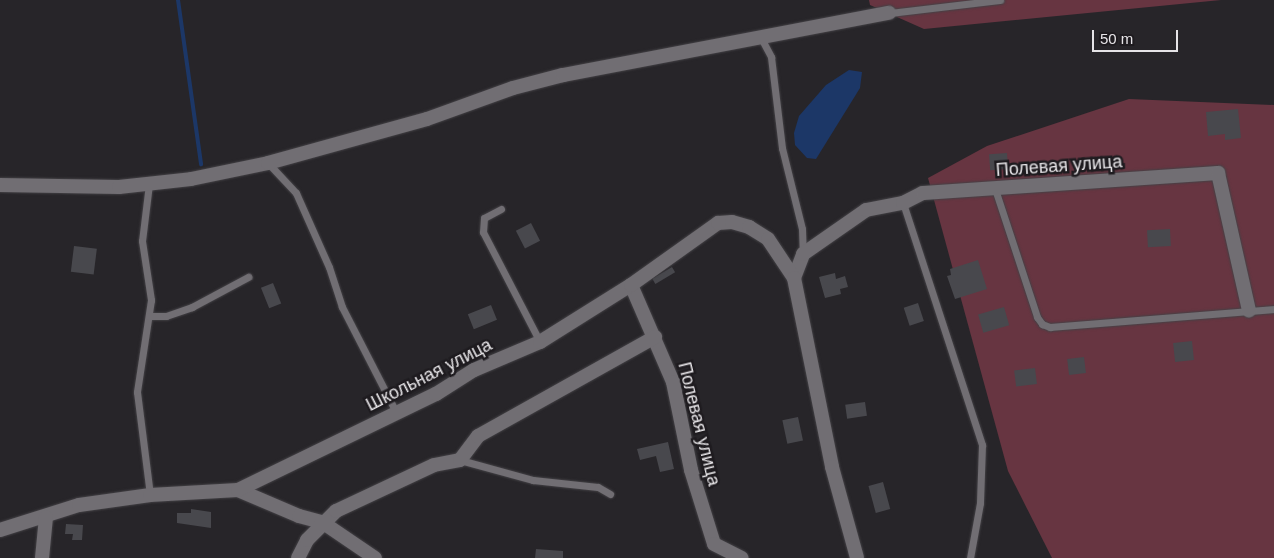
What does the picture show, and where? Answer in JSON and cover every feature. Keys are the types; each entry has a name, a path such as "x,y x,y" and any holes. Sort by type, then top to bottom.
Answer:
{"street":[{"path":"0,185 68,188 149,184 268,163 427,119 513,88 563,75 760,35 889,13"},
{"name":"Полевая улица","path":"803,254 866,210 903,203 923,193 1218,173 1249,311"},
{"path":"631,285 718,223 732,222 749,226 768,239 794,278 832,467 857,558"},
{"path":"794,278 803,254"},
{"name":"Полевая улица","path":"631,285 673,382 704,518 714,544 742,558"},
{"name":"Школьная улица","path":"0,530 79,505 150,495 238,490 396,414 474,370 540,342 631,285"},
{"path":"298,558 322,522 373,492 434,465 460,460 478,436 655,337"},
{"name":"Школьная улица","path":"238,490 322,522 375,558"},
{"path":"42,558 46,517"}],"lane":[{"path":"889,13 1000,0"},
{"path":"760,35 772,57 782,148 802,229 803,254"},
{"path":"268,163 296,193 329,267 342,307 396,414"},
{"path":"149,184 142,241 151,300 137,392 150,495"},
{"path":"995,189 1037,317 1042,324 1050,327 1274,309"},
{"path":"903,203 982,445 980,503 970,558"},
{"path":"501,209 484,218 483,232 540,342"},
{"path":"149,316 166,316 192,307 248,277"},
{"path":"460,460 533,480 598,487 610,494"}],"shaded area":[{"path":"869,0 1221,0 924,29 870,5"},
{"path":"1129,99 1274,105 1274,558 1052,558 1008,471 928,178 987,146"}],"water":[{"path":"849,70 862,72 860,88 816,159 807,158 795,145 794,133 799,116 826,85"}],"building":[{"path":"1238,109 1241,138 1225,140 1225,134 1208,136 1206,112"},
{"path":"1007,153 1008,169 990,170 989,154"},
{"path":"531,223 540,241 525,249 516,231"},
{"path":"1170,229 1171,246 1148,247 1147,230"},
{"path":"74,246 97,249 94,275 71,272"},
{"path":"978,260 987,289 955,299 947,276 951,275 950,269"},
{"path":"672,267 675,272 655,284 652,279"},
{"path":"835,273 836,279 845,276 848,287 840,289 841,294 825,298 819,277"},
{"path":"273,283 281,303 269,308 261,288"},
{"path":"918,303 924,321 910,326 904,308"},
{"path":"491,305 497,320 474,329 468,314"},
{"path":"1004,307 1009,325 983,333 978,314"},
{"path":"1192,341 1194,360 1175,362 1173,343"},
{"path":"1084,357 1086,373 1069,375 1067,359"},
{"path":"1035,368 1037,384 1016,386 1014,371"},
{"path":"865,402 867,416 847,419 845,405"},
{"path":"798,417 803,440 787,444 782,420"},
{"path":"668,442 674,469 660,472 656,456 640,460 637,449"},
{"path":"883,482 890,509 876,513 869,486"},
{"path":"191,509 211,512 211,528 177,523 177,513 191,513"},
{"path":"66,524 83,525 82,540 72,540 73,534 65,534"},
{"path":"536,549 563,551 563,558 535,558"}],"waterway":[{"path":"178,0 201,164"}]}
